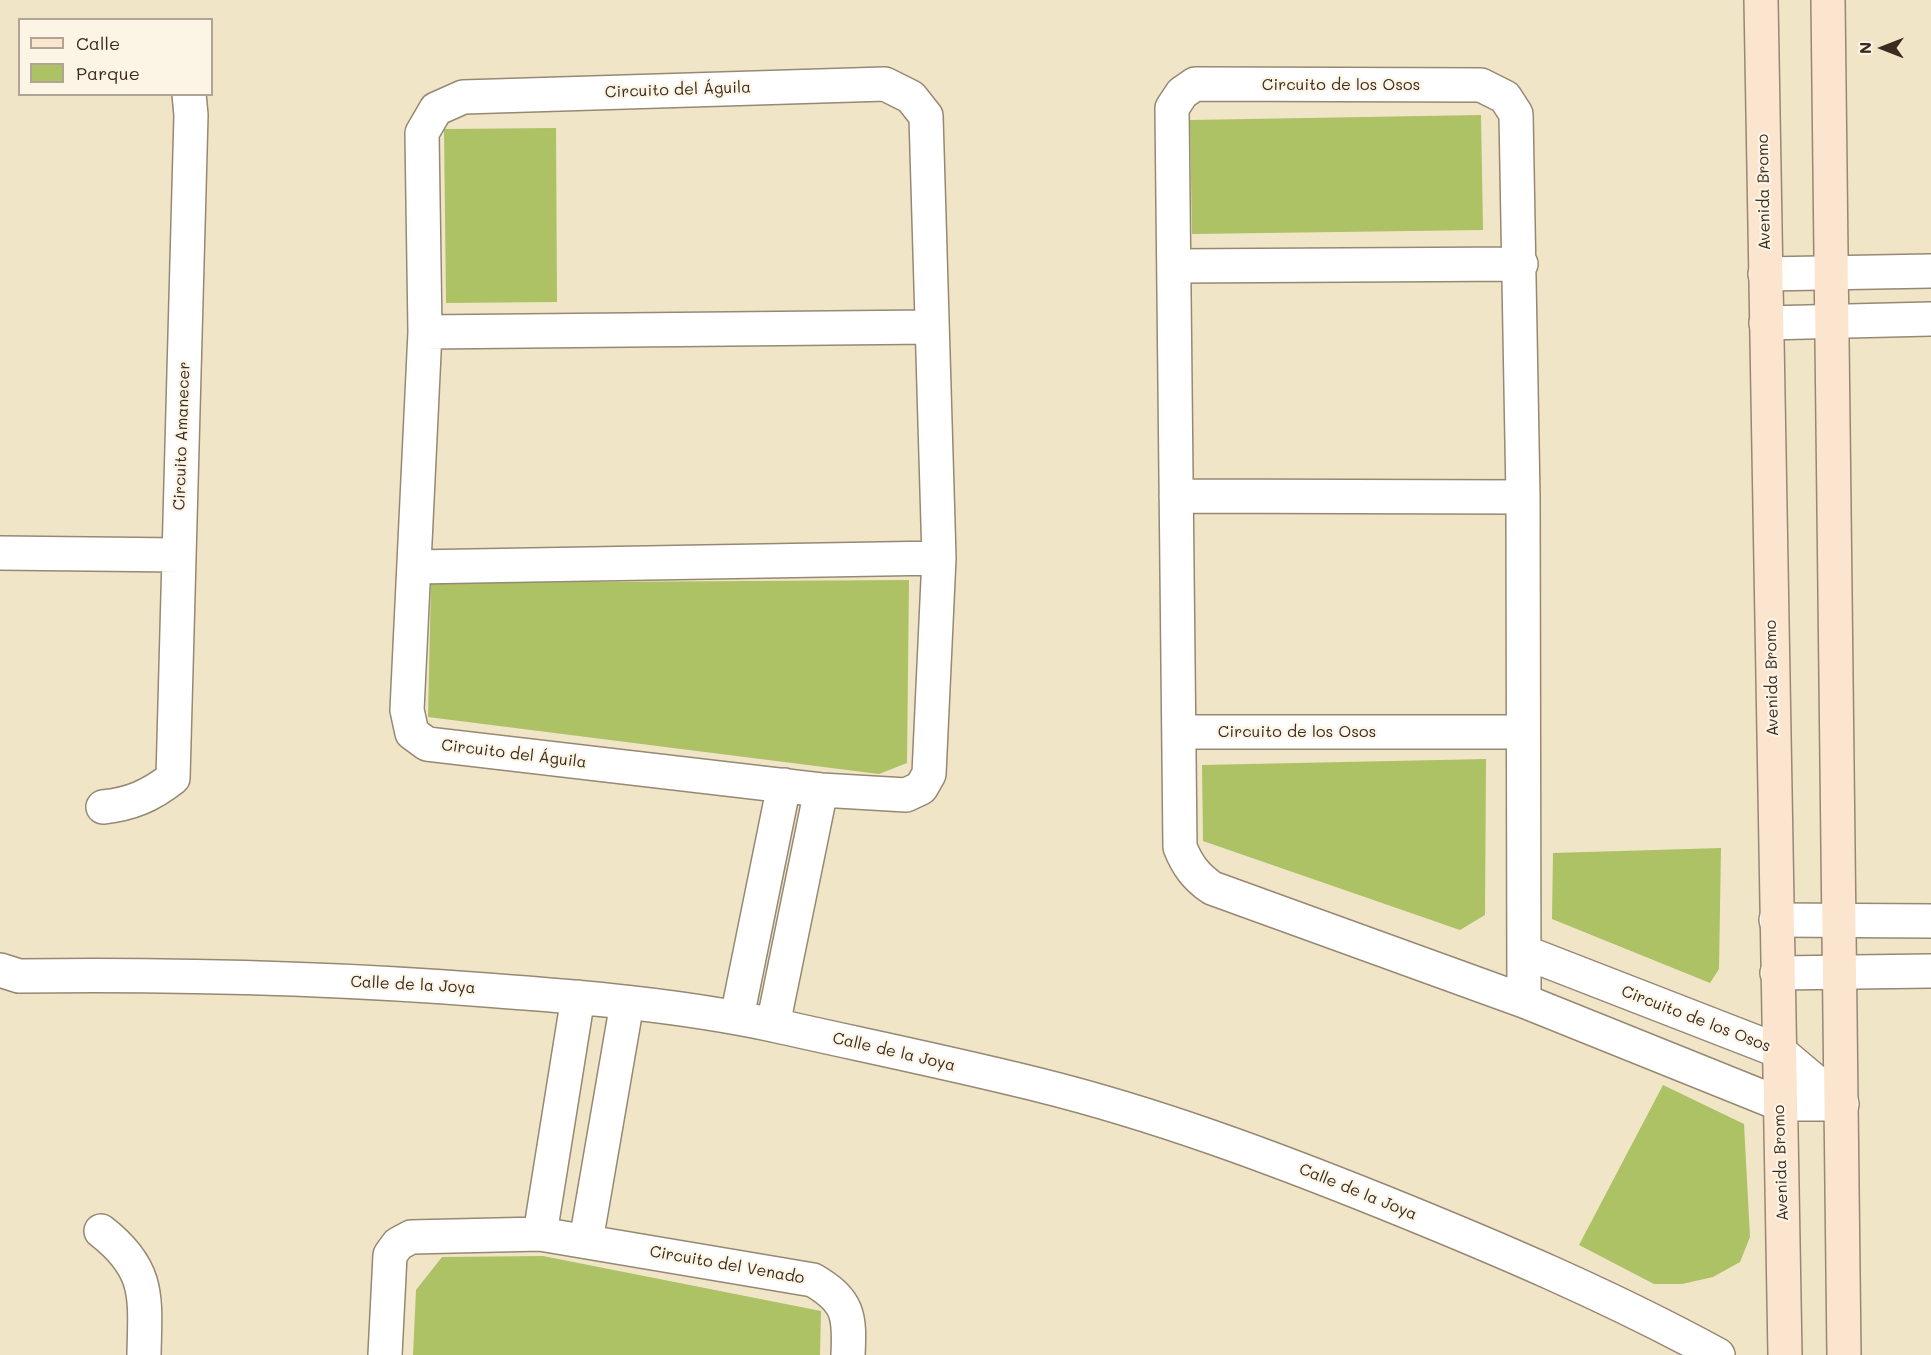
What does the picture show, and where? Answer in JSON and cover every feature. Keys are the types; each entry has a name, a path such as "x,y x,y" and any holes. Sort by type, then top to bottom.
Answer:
{"main road":[{"name":"Avenida Bromo","path":"1761,0 1785,1355"},
{"path":"1828,0 1844,1355"}],"street":[{"name":"Circuito del Águila","path":"885,84 911,97 926,116 931,327 939,558 929,774 921,788 906,795 821,790 427,744 412,733 407,710 425,332 422,133 436,109 463,97 885,84"},
{"name":"Circuito de los Osos","path":"1524,1001 1521,264 1516,114 1505,97 1481,85 1195,84 1182,93 1172,108 1180,847 1194,873 1212,888 1524,1001 1780,1104 1842,1104"},
{"name":"Circuito Amanecer","path":"103,807 128,805 152,794 173,778 191,115 189,96"},
{"path":"1174,266 1521,264"},
{"path":"1766,274 1931,271"},
{"path":"1766,322 1931,319"},
{"path":"425,332 931,327"},
{"path":"1176,496 1523,497"},
{"path":"0,553 179,555"},
{"path":"414,567 939,558"},
{"name":"Circuito de los Osos","path":"1179,732 1523,732"},
{"path":"737,1017 784,785"},
{"path":"773,1025 821,790"},
{"path":"1776,920 1931,921"},
{"name":"Circuito de los Osos","path":"1524,952 1779,1051 1842,1104"},
{"path":"1777,973 1931,971"},
{"name":"Calle de la Joya","path":"6,977 251,976 578,997 737,1017 1041,1085 1219,1140 1304,1170 1461,1233 1640,1313 1718,1355"},
{"path":"540,1234 578,997"},
{"path":"586,1241 627,1003"},
{"path":"101,1231 122,1247 139,1274 145,1299 144,1355"},
{"name":"Circuito del Venado","path":"385,1355 390,1254 398,1244 411,1237 540,1234 813,1280 832,1291 843,1304 849,1324 848,1355"}],"green space":[{"path":"1481,115 1483,230 1192,234 1190,120"},
{"path":"556,128 557,302 446,303 444,129"},
{"path":"909,580 907,763 879,774 428,717 431,583"},
{"path":"1486,759 1485,915 1460,930 1203,841 1202,765"},
{"path":"1721,848 1719,969 1710,983 1552,919 1553,853"},
{"path":"1663,1085 1744,1124 1750,1237 1740,1262 1713,1277 1682,1284 1654,1284 1579,1245"},
{"path":"543,1256 821,1311 820,1355 413,1355 416,1290 442,1257"}]}
